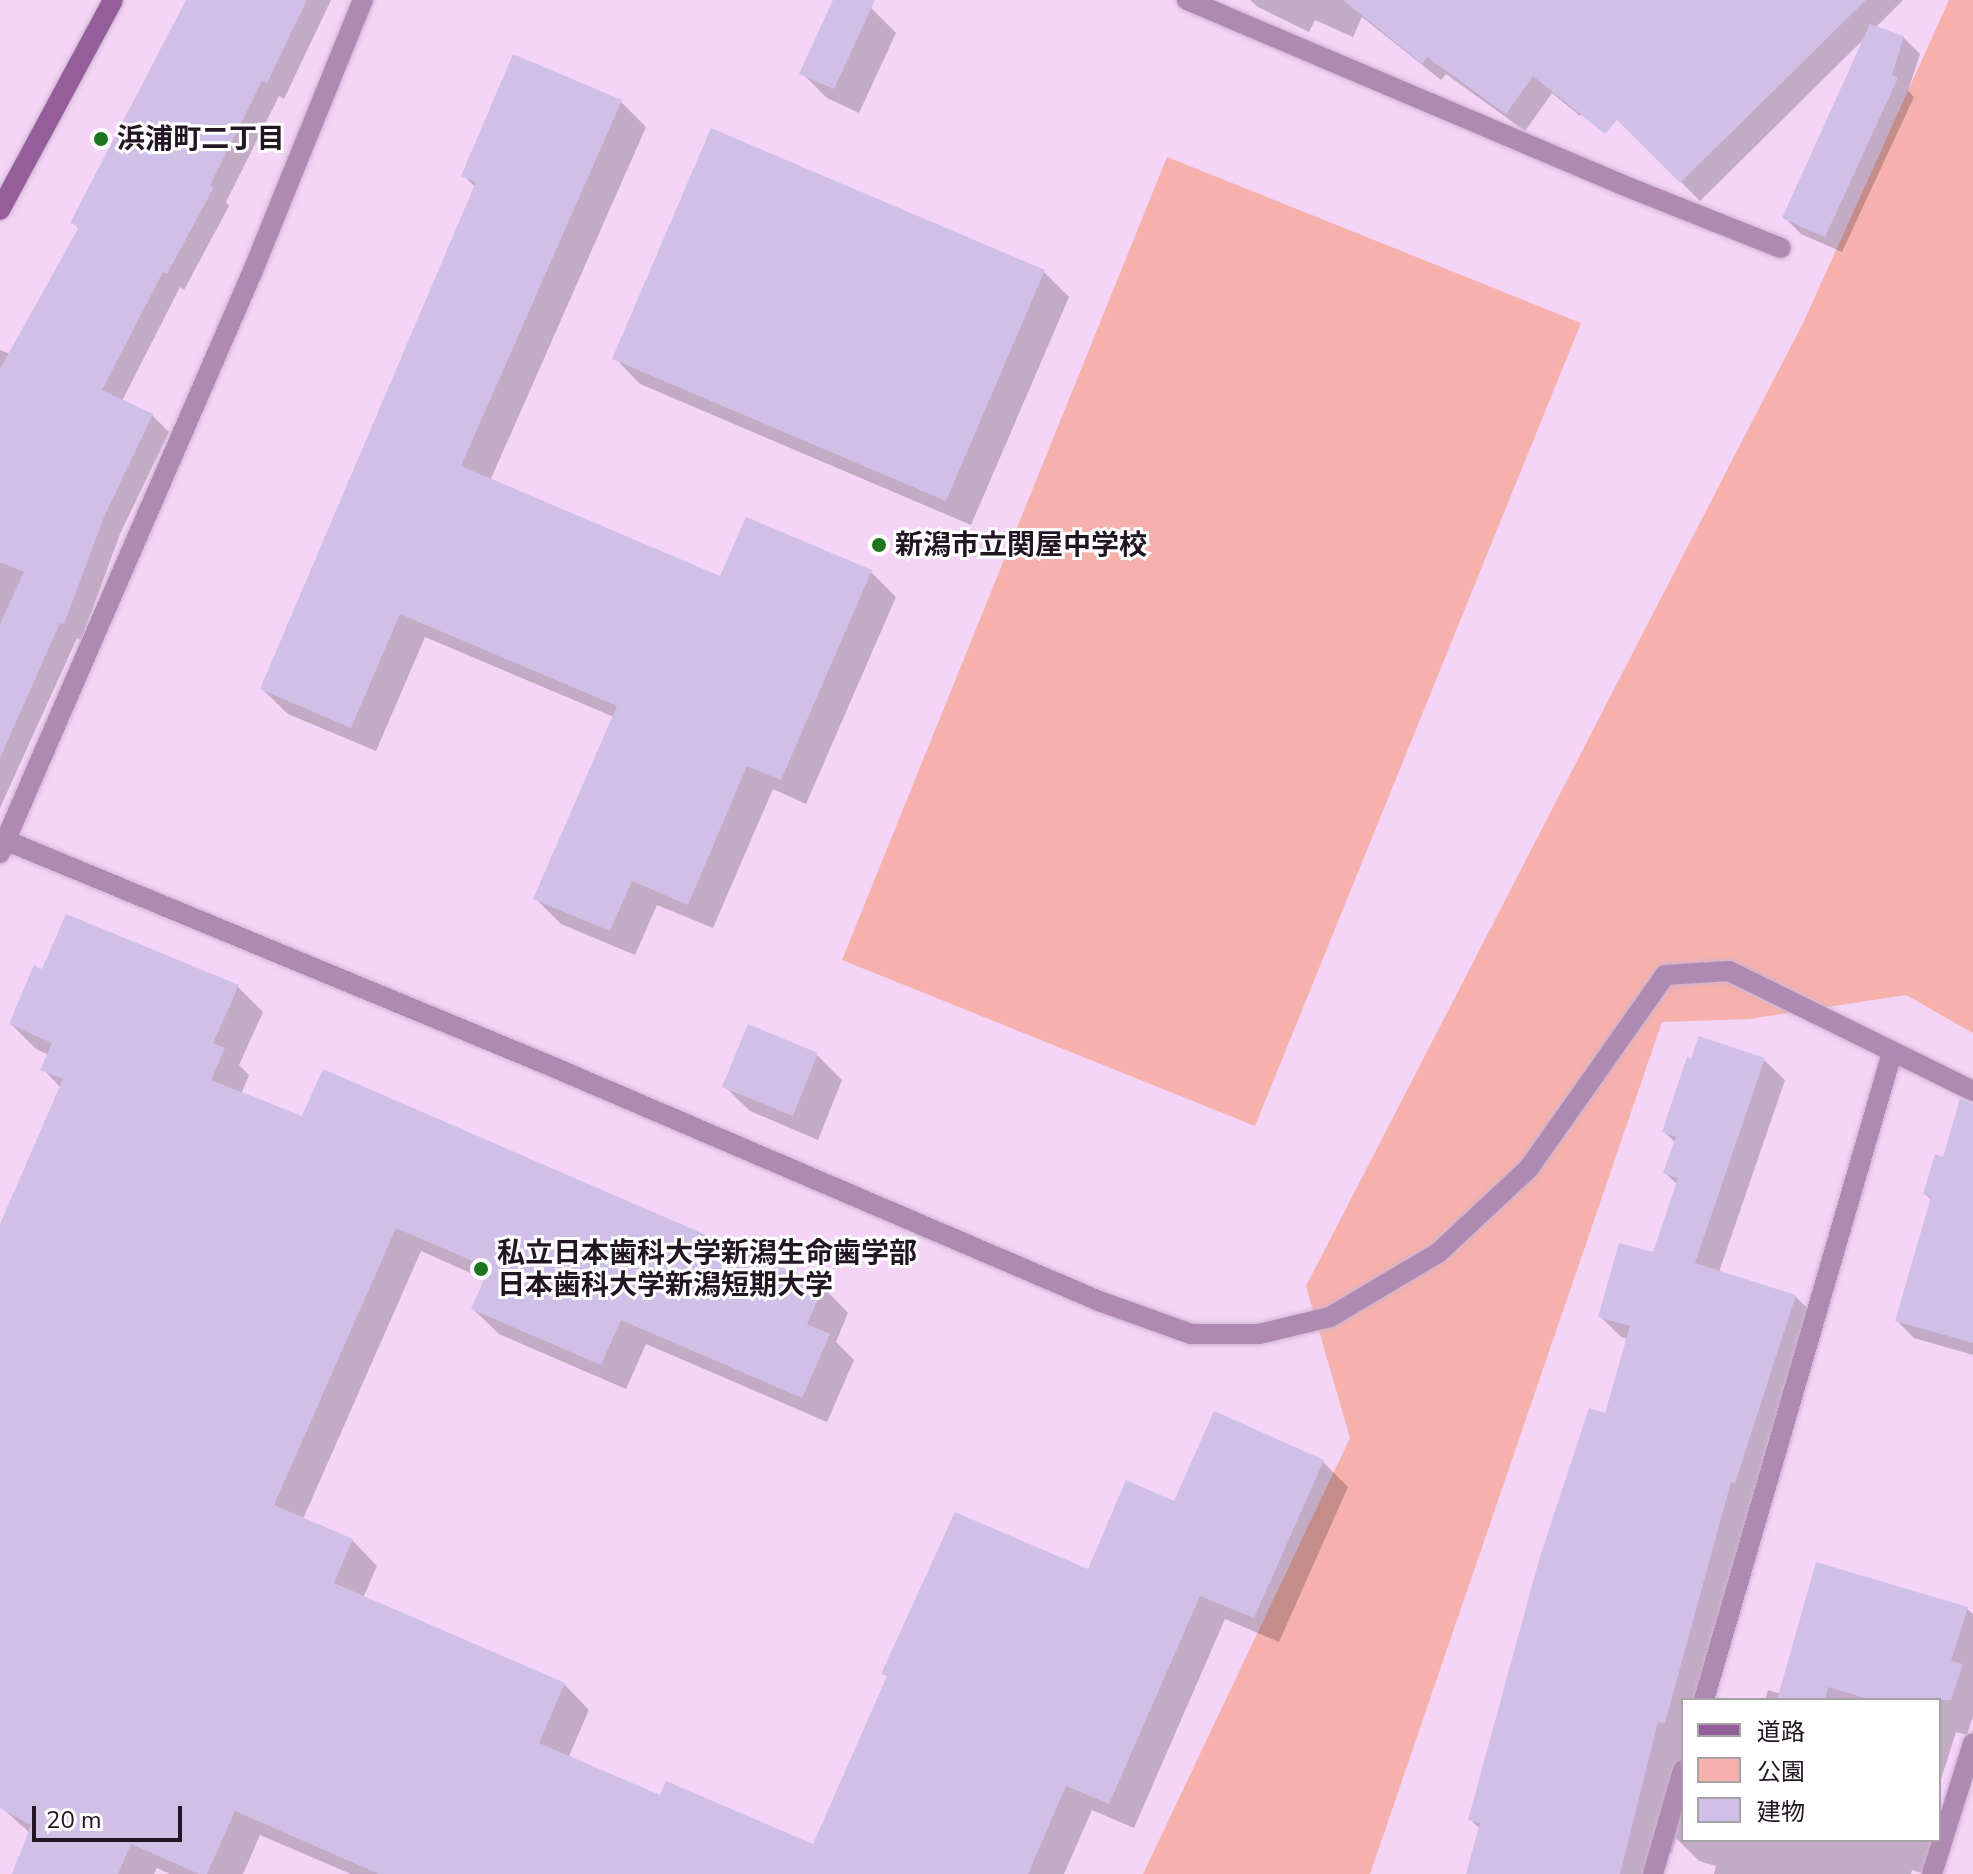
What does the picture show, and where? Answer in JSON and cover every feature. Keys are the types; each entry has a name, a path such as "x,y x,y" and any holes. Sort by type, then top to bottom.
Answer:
{"street":[{"path":"0,210 113,0"},
{"path":"363,0 252,273 2,844 553,1067 1099,1301 1191,1334 1259,1334 1330,1317 1438,1253 1529,1168 1665,975 1729,971 1973,1091"},
{"path":"1187,0 1620,184 1781,248"},
{"path":"1705,1698 1892,1053"},
{"path":"1932,1874 1973,1743"},
{"path":"1653,1874 1681,1777"}],"green space":[{"path":"1949,0 1973,0 1973,1033 1906,995 1749,1019 1662,1022 1370,1874 1143,1874 1350,1438 1306,1286 1804,321"},
{"path":"1167,157 1581,323 1255,1126 842,960"}],"building":[{"path":"186,0 307,0 267,83 262,81 210,185 214,187 167,274 163,272 102,390 153,414 104,517 64,624 60,623 0,758 0,624 24,572 0,562 0,369 79,227 70,223"},
{"path":"833,0 875,0 834,89 799,74"},
{"path":"1343,0 1866,0 1680,183 1617,120 1605,134 1533,76 1506,114 1427,57 1422,64"},
{"path":"1870,24 1904,36 1892,75 1898,78 1825,237 1782,218"},
{"path":"513,54 622,100 461,466 720,576 746,517 872,570 781,780 747,766 688,905 632,881 610,931 533,899 617,706 400,614 351,728 260,689 476,182 461,176"},
{"path":"711,128 1045,270 946,501 612,359"},
{"path":"66,914 239,985 213,1043 225,1048 211,1080 302,1116 323,1069 824,1286 807,1324 830,1334 802,1398 621,1320 601,1365 471,1309 489,1268 396,1228 274,1505 353,1539 334,1583 565,1683 539,1743 660,1795 666,1781 813,1844 887,1676 881,1674 955,1512 1088,1569 1126,1480 1174,1501 1214,1411 1324,1460 1254,1618 1200,1596 1109,1804 1066,1786 1028,1874 379,1874 235,1811 207,1874 199,1874 131,1844 118,1874 12,1874 31,1825 0,1808 0,1224 63,1079 40,1070 52,1043 9,1024 34,965 42,969"},
{"path":"748,1024 818,1053 793,1116 722,1087"},
{"path":"1699,1036 1765,1058 1695,1263 1796,1295 1735,1483 1731,1482 1665,1723 1658,1722 1620,1874 1466,1874 1480,1823 1468,1820 1539,1560 1589,1408 1605,1413 1630,1326 1598,1317 1619,1243 1653,1252 1678,1178 1663,1173 1676,1137 1662,1132 1687,1057 1691,1059"},
{"path":"1960,1099 1973,1104 1973,1343 1895,1321 1931,1197 1923,1194 1935,1154 1943,1157"},
{"path":"1816,1562 1968,1607 1951,1661 1963,1664 1951,1700 1865,1698 1828,1687 1825,1698 1778,1698"}],"place":[{"name":"浜浦町二丁目","path":"101,139"},
{"name":"新潟市立関屋中学校","path":"879,545"},
{"name":"私立日本歯科大学新潟生命歯学部 日本歯科大学新潟短期大学","path":"481,1269"}]}
